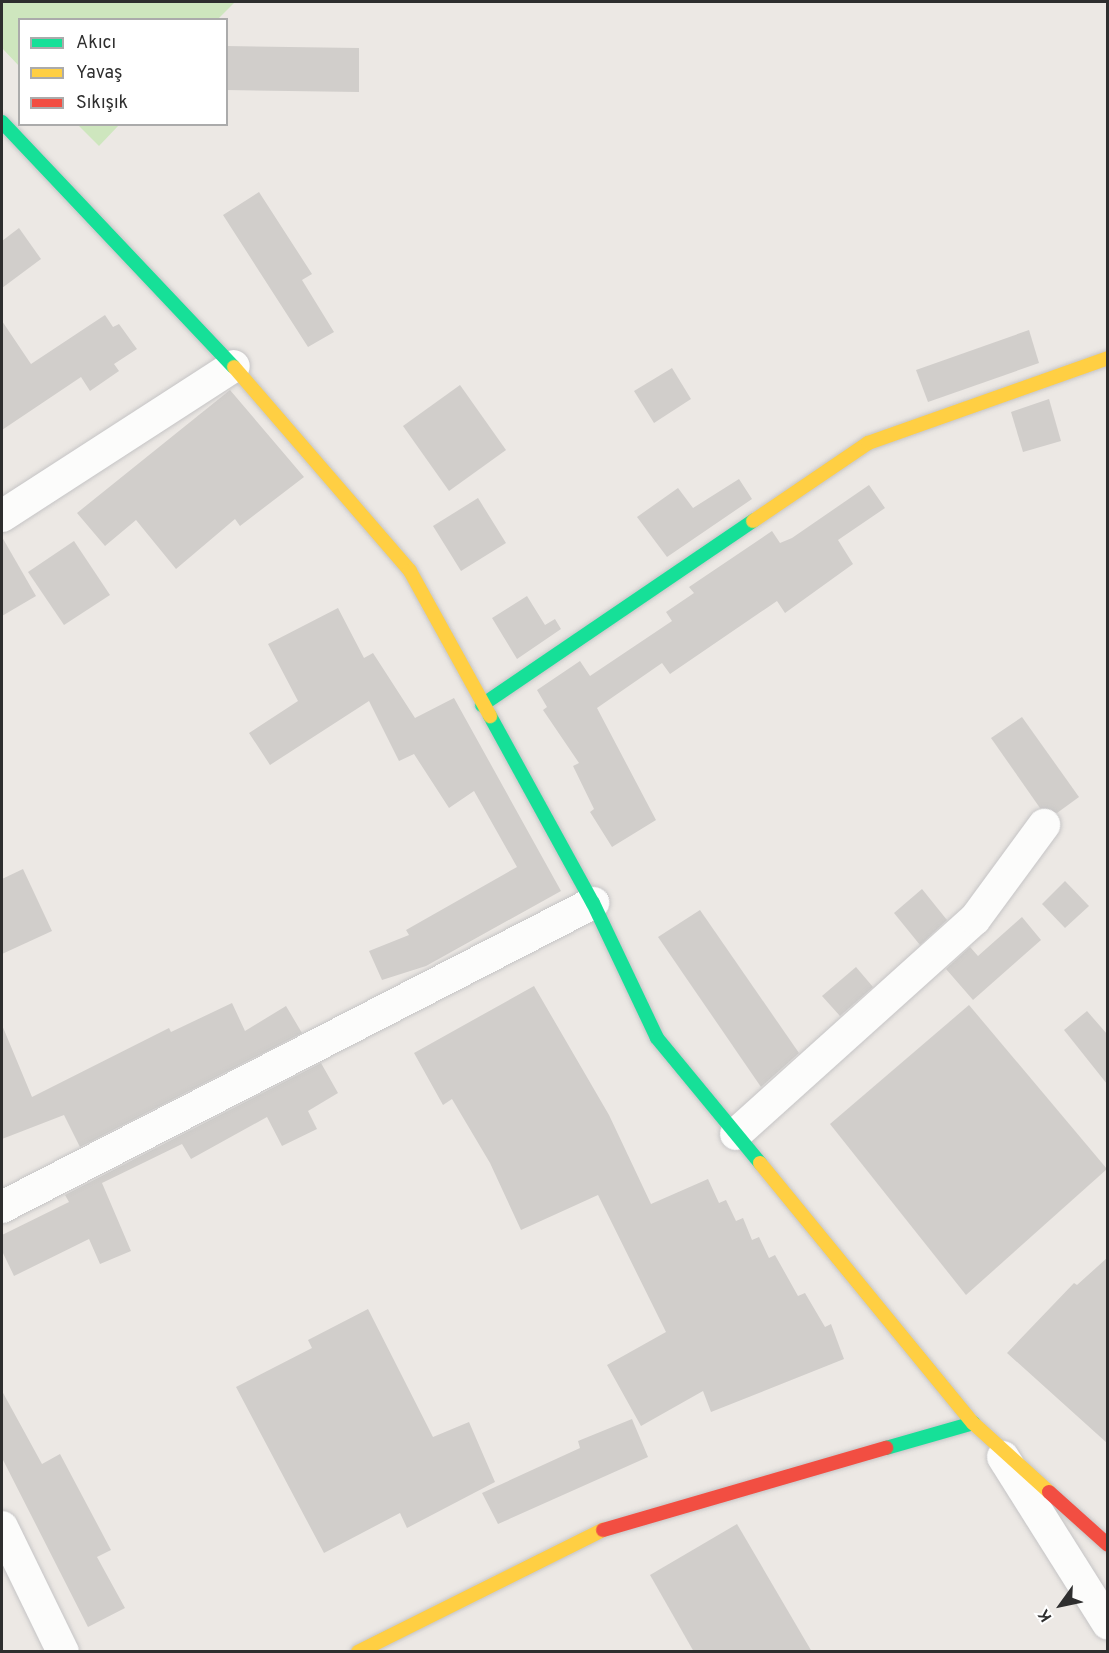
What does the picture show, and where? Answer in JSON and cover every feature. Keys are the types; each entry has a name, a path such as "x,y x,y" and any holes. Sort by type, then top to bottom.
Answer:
{"street":[{"path":"2,122 234,366 410,571 593,903 657,1038 983,1432 1107,1624"},
{"path":"482,705 868,443 1107,358"},
{"path":"2,516 234,366"},
{"path":"736,1134 975,919 1044,825"},
{"path":"2,1207 593,903"},
{"path":"983,1432 1107,1545"},
{"path":"358,1652 599,1531 983,1432"},
{"path":"2,1527 63,1652"}],"green space":[{"path":"2,2 235,2 219,18 18,18 18,65 2,48"},
{"path":"79,126 118,126 99,146"}],"building":[{"path":"228,46 359,48 359,92 228,90"},
{"path":"259,192 312,274 302,280 334,332 308,347 223,215"},
{"path":"19,228 41,259 2,288 2,241"},
{"path":"105,315 113,327 119,324 137,349 114,364 119,371 90,391 81,377 2,430 2,321 31,364"},
{"path":"1029,330 1039,363 928,402 916,370"},
{"path":"672,368 691,399 654,423 634,391"},
{"path":"460,385 506,450 449,491 403,426"},
{"path":"230,390 304,477 240,526 235,519 176,569 136,520 105,546 77,513"},
{"path":"1049,399 1061,441 1023,452 1011,412"},
{"path":"739,479 752,499 667,557 637,517 678,488 693,508"},
{"path":"869,485 885,508 838,540 853,564 785,613 777,601 670,674 662,663 597,708 656,820 612,847 590,812 594,809 573,766 579,763 543,710 547,707 537,690 580,661 590,676 672,621 666,612 694,593 689,587 772,531 780,543 792,538"},
{"path":"478,498 506,543 461,571 433,526"},
{"path":"2,537 36,596 2,616"},
{"path":"74,541 110,595 64,625 28,572"},
{"path":"527,596 545,625 555,619 561,629 517,659 492,618"},
{"path":"338,608 364,658 373,653 415,718 454,698 561,891 426,966 382,980 369,951 409,935 406,930 517,867 474,791 449,808 414,754 399,761 369,701 270,765 249,733 298,701 268,644"},
{"path":"1022,717 1079,797 1057,813 1040,808 991,738"},
{"path":"23,869 52,931 2,954 2,879"},
{"path":"1065,881 1089,906 1065,928 1042,904"},
{"path":"922,889 947,920 920,945 894,913"},
{"path":"700,910 799,1053 761,1087 658,937"},
{"path":"1022,917 1041,940 973,1000 946,969 970,947 978,956"},
{"path":"856,967 873,987 840,1016 822,996"},
{"path":"534,986 609,1115 651,1204 708,1179 719,1203 726,1200 736,1221 743,1218 752,1240 759,1237 769,1258 775,1255 798,1296 805,1293 825,1327 831,1324 844,1359 711,1412 703,1391 641,1426 607,1365 666,1332 598,1195 521,1230 490,1163 452,1099 443,1105 414,1053"},
{"path":"232,1003 245,1031 286,1006 302,1033 80,1147 64,1115 2,1139 2,1025 32,1097 169,1028 171,1032"},
{"path":"969,1005 1107,1169 966,1295 830,1124"},
{"path":"1087,1011 1107,1034 1107,1084 1064,1030"},
{"path":"321,1063 338,1093 308,1111 317,1129 282,1146 267,1117 191,1159 182,1144 102,1183 131,1251 100,1264 89,1239 14,1276 2,1251 2,1235 69,1202 65,1195"},
{"path":"1107,1258 1107,1443 1007,1353 1074,1283 1077,1285"},
{"path":"368,1309 433,1437 469,1422 495,1482 407,1528 400,1513 324,1553 236,1387 312,1348 308,1340"},
{"path":"2,1391 42,1464 60,1454 111,1550 97,1557 125,1608 88,1627 2,1458"},
{"path":"632,1419 648,1457 498,1524 482,1493 580,1448 578,1441"},
{"path":"737,1524 812,1652 694,1652 650,1575"}],"traffic: fast":[{"path":"2,122 234,367"},
{"path":"482,705 753,521"},
{"path":"490,716 593,903 657,1038 760,1163"},
{"path":"886,1448 973,1423"}],"traffic: slow":[{"path":"753,521 868,443 1108,358"},
{"path":"234,367 410,571 490,716"},
{"path":"760,1163 973,1423 1049,1492"},
{"path":"358,1652 603,1530"}],"traffic: jam":[{"path":"603,1530 886,1448"},
{"path":"1049,1492 1108,1545"}]}
